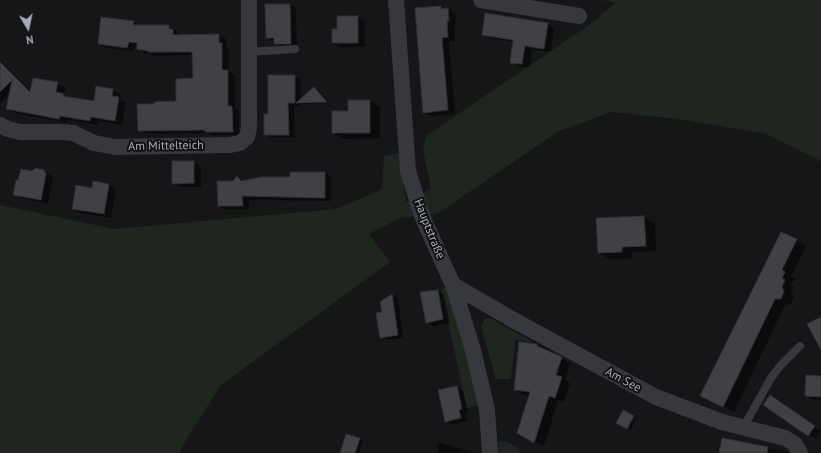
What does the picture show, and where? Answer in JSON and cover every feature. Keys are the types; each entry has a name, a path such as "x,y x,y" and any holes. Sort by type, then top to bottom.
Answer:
{"street":[{"name":"Am Mittelteich","path":"0,125 20,132 73,133 94,143 115,147 230,145 240,143 247,137 249,128 249,0"},
{"name":"Hauptstraße","path":"396,0 408,171 422,216 453,285 473,350 481,380 487,414 490,453"},
{"path":"481,0 579,16"},
{"name":"Am See","path":"453,285 656,397 693,412 742,428 785,438 795,444 800,453"}],"lane":[{"path":"249,52 295,49"},
{"path":"742,428 771,378 781,364 800,346"}],"shaded area":[{"path":"601,0 821,0 821,161 766,134 677,119 611,112 559,131 437,214 400,218 369,234 390,262 221,385 179,453 0,453 0,205 115,229 336,209 382,189 384,156 399,153 406,202 431,189 423,150 426,136 592,23 616,2"},
{"path":"447,286 463,337 479,405 467,408 441,291"},
{"path":"490,318 533,342 515,340 511,379 496,379 481,326 484,320"},
{"path":"506,441 518,448 520,453 498,453 498,442"}],"building":[{"path":"265,4 290,4 291,44 274,44 274,38 266,38"},
{"path":"441,6 441,9 448,8 449,21 447,21 448,37 442,38 448,110 423,113 415,8"},
{"path":"485,13 548,23 544,49 525,46 522,64 510,63 513,40 482,35"},
{"path":"337,16 358,16 358,43 332,43 332,29 337,29"},
{"path":"101,17 134,21 133,25 169,25 169,29 173,29 173,35 219,34 219,43 222,43 222,70 228,70 228,106 232,106 233,132 205,132 205,130 138,131 137,104 154,104 154,102 176,101 176,79 193,78 192,52 148,52 137,49 137,43 129,42 127,48 98,44"},
{"path":"0,62 30,92 33,78 58,82 56,92 64,94 63,96 94,101 96,86 113,89 112,96 119,97 115,121 91,117 90,121 60,116 59,119 6,109 12,80 0,92"},
{"path":"268,75 295,75 295,103 288,103 289,135 264,135 264,114 268,114"},
{"path":"314,87 327,102 296,103"},
{"path":"348,100 370,100 370,133 332,133 332,111 348,111"},
{"path":"172,161 194,161 194,183 172,184"},
{"path":"36,168 44,170 46,174 41,200 13,195 16,180 18,180 21,169 32,171"},
{"path":"290,172 325,172 325,198 242,196 243,206 218,206 217,181 233,181 237,176 241,181 262,177 290,177"},
{"path":"93,181 109,184 104,214 72,209 76,185 92,188"},
{"path":"644,216 646,246 622,247 622,252 598,253 596,218"},
{"path":"781,232 797,239 782,270 785,272 782,278 785,280 782,287 784,291 781,299 775,299 723,407 700,396"},
{"path":"438,290 443,319 426,323 420,292"},
{"path":"392,294 398,335 380,338 376,313 382,312 380,302"},
{"path":"821,317 821,350 807,324"},
{"path":"519,342 537,344 537,346 562,357 556,375 562,377 555,398 549,396 534,443 517,433 530,392 514,390"},
{"path":"806,375 821,376 821,397 805,396"},
{"path":"457,386 462,409 459,410 461,418 445,422 438,390"},
{"path":"770,395 815,426 808,436 763,405"},
{"path":"623,410 634,416 627,429 616,423"},
{"path":"346,434 360,438 355,453 340,453"},
{"path":"722,438 768,447 767,453 719,453"}]}
